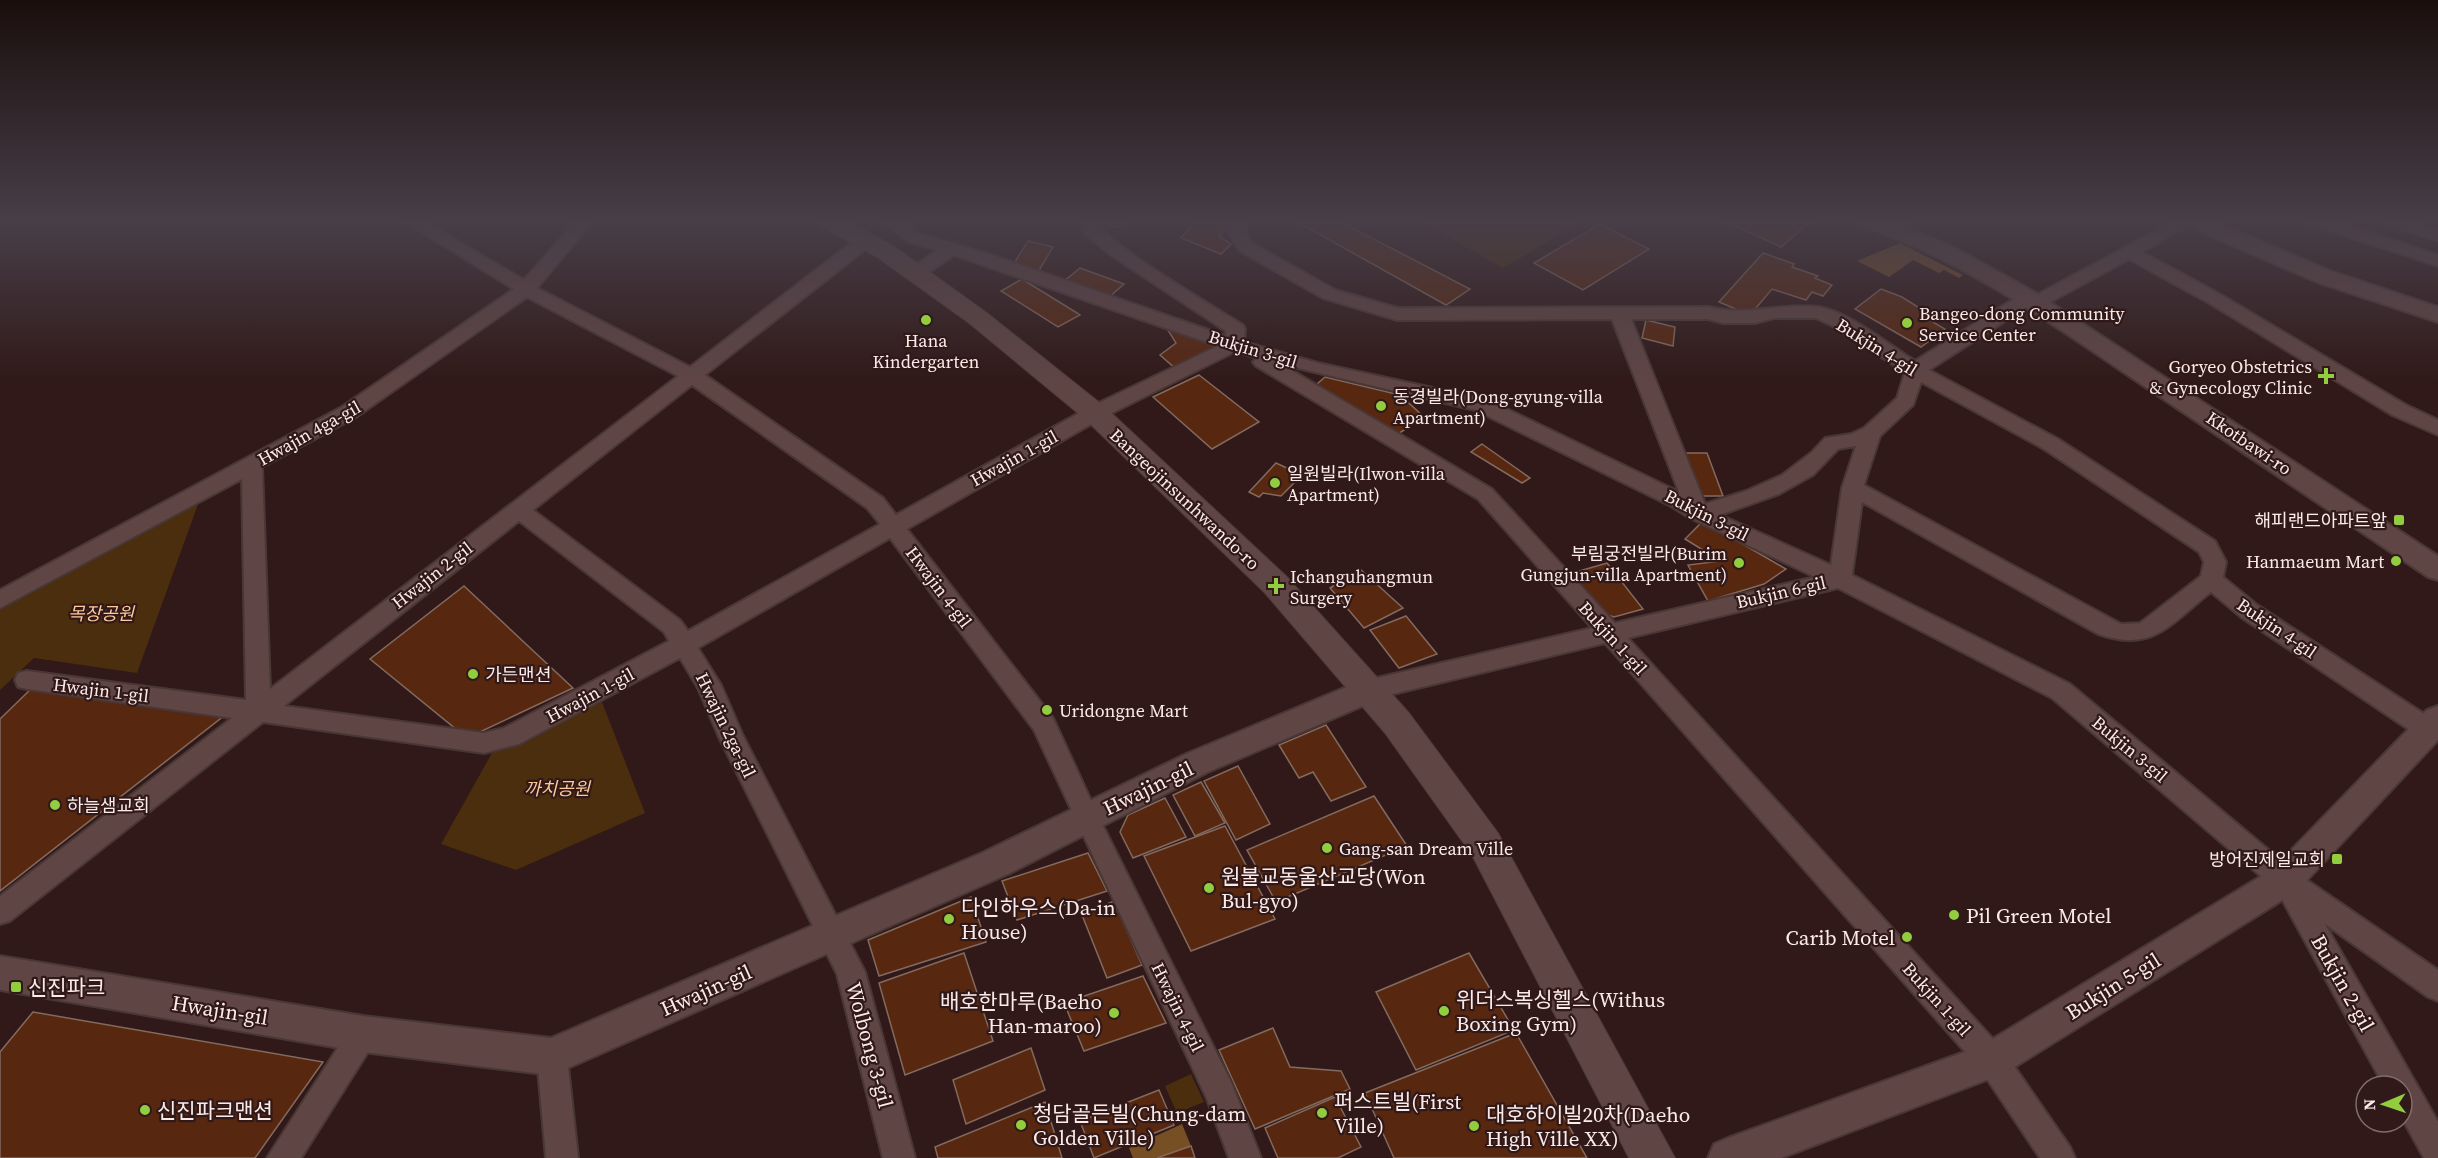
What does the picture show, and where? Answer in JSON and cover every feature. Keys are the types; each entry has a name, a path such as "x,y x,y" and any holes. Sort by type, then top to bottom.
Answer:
{"main road":[{"name":"Bangeojinsunhwando-ro","path":"916,274 978,318 1095,413 1275,584 1397,723 1485,844 1653,1158"}],"street":[{"name":"Hwajin 4-gil","path":"501,274 691,375 875,503 1044,725 1086,818 1220,1093 1245,1158"},
{"name":"Hwajin 4ga-gil","path":"0,600 349,412 526,289 539,274"},
{"name":"Hwajin 2-gil","path":"0,912 822,274"},
{"name":"Bukjin 3-gil","path":"1026,274 1234,345 1316,368 1481,405 1679,501 1698,513 1840,579 2061,691 2285,880 2438,987"},
{"path":"1152,274 1236,329 1234,345"},
{"name":"Bukjin 4-gil","path":"1293,274 1329,294 1397,315 1709,314 1723,317 1755,317 1773,312 1819,313 1850,328 1915,370 2051,444 2207,547 2215,562 2211,580 2249,611 2434,724"},
{"name":"Kkotbawi-ro","path":"1986,274 2032,301 2438,570"},
{"path":"1915,370 2032,301 2085,274"},
{"path":"2169,274 2217,300 2399,410 2438,428"},
{"path":"2318,274 2438,315"},
{"path":"1620,315 1698,513 1749,501 1819,462 1832,443 1856,440 1871,433"},
{"name":"Hwajin 1-gil","path":"27,680 258,710 484,743 510,737 683,645 1095,413 1234,345"},
{"name":"Bukjin 1-gil","path":"1234,345 1485,494 1992,1060 2059,1158"},
{"name":"Bukjin 6-gil","path":"1368,690 1840,579 1853,488 1871,433 1906,401 1915,370"},
{"path":"252,464 258,710"},
{"path":"1853,488 2106,628 2121,633 2145,631 2211,580"},
{"name":"Hwajin 2ga-gil","path":"518,509 672,626 709,685 732,737 831,935"},
{"name":"Hwajin-gil","path":"0,973 363,1034 552,1057 996,863 1197,763 1368,690"},
{"name":"Bukjin 5-gil","path":"1728,1158 1992,1060 2285,880 2434,724"},
{"name":"Bukjin 2-gil","path":"2285,880 2394,1074"},
{"name":"Wolbong 3-gil","path":"831,935 851,972 899,1158"},
{"path":"283,1158 363,1034"},
{"path":"552,1057 562,1158"},
{"name":"Bukjin 2-gil","path":"2414,1110 2438,1153"}],"green space":[{"name":"목장공원","path":"201,496 137,673 34,658 0,690 0,608"},
{"name":"까치공원","path":"602,702 645,813 516,870 441,844 492,753"},
{"path":"1191,1074 1204,1102 1177,1113 1165,1086"}],"shaded area":[{"path":"1952,274 1963,275 1959,278"},
{"path":"1182,1124 1191,1146 1157,1158 1133,1158 1129,1148"}],"building":[{"path":"1073,274 1097,274 1124,284 1108,298 1064,281"},
{"path":"1391,274 1441,274 1470,289 1446,305"},
{"path":"1554,274 1609,274 1583,290"},
{"path":"1744,274 1812,274 1818,276 1815,278 1832,285 1823,296 1812,292 1806,300 1772,289 1750,315 1719,302"},
{"path":"1022,279 1080,315 1058,327 1001,291"},
{"name":"Bangeo-dong Community Service Center","path":"1881,289 1902,297 1921,309 1924,317 1945,329 1921,347 1855,309"},
{"path":"1646,320 1675,327 1673,346 1642,338"},
{"path":"1166,327 1219,346 1175,368 1160,355 1176,343"},
{"path":"1199,375 1259,422 1212,449 1153,397"},
{"name":"동경빌라(Dong-gyung-villa Apartment)","path":"1325,377 1400,395 1424,417 1398,434 1316,385"},
{"path":"1482,444 1530,478 1522,483 1471,452"},
{"path":"1685,453 1707,453 1723,496 1701,496"},
{"name":"일원빌라(Ilwon-villa Apartment)","path":"1276,463 1302,475 1281,496 1263,493 1259,497 1249,492"},
{"name":"부림궁전빌라(Burim Gungjun-villa Apartment)","path":"1703,521 1786,569 1764,584 1708,601 1688,565 1721,561 1685,539"},
{"path":"1607,563 1643,609 1614,617 1599,612 1569,574"},
{"path":"1360,569 1403,608 1364,628 1330,588"},
{"name":"가든맨션","path":"464,586 573,688 467,738 370,659"},
{"path":"1406,616 1437,654 1399,668 1370,630"},
{"name":"하늘샘교회","path":"33,687 234,708 0,891 0,719"},
{"path":"1326,725 1366,787 1331,801 1313,772 1299,778 1279,745"},
{"path":"1238,766 1270,824 1236,840 1204,781"},
{"path":"1201,782 1225,823 1195,836 1173,795"},
{"name":"Gang-san Dream Ville","path":"1374,796 1407,846 1276,902 1247,850"},
{"path":"1165,798 1186,837 1133,858 1120,832 1128,815"},
{"name":"원불교동울산교당(Won Bul-gyo)","path":"1225,826 1275,919 1191,951 1144,856"},
{"path":"1088,853 1107,891 1017,920 1002,881"},
{"name":"다인하우스(Da-in House)","path":"971,897 986,942 879,976 868,940"},
{"path":"1114,901 1142,965 1107,978 1082,915"},
{"path":"964,953 993,1041 905,1075 879,983"},
{"name":"위더스복싱헬스(Withus Boxing Gym)","path":"1469,953 1514,1030 1416,1070 1376,992"},
{"name":"배호한마루(Baeho Han-maroo)","path":"1143,976 1166,1023 1084,1051 1064,1003"},
{"name":"신진파크맨션","path":"33,1012 323,1062 255,1158 0,1158 0,1052"},
{"path":"1273,1028 1290,1067 1341,1071 1350,1089 1255,1129 1219,1050"},
{"name":"대호하이빌20차(Daeho High Ville XX)","path":"1516,1033 1587,1158 1394,1158 1365,1093"},
{"path":"1031,1048 1045,1090 966,1124 953,1080"},
{"path":"1159,1090 1174,1125 1094,1158 1080,1121"},
{"name":"퍼스트빌(First Ville)","path":"1335,1097 1361,1147 1338,1158 1278,1158 1265,1128"},
{"name":"청담골든빌(Chung-dam Golden Ville)","path":"1045,1102 1062,1158 938,1158 935,1147"},
{"path":"1191,1146 1195,1158 1157,1158"}],"place":[{"name":"Hana Kindergarten","path":"926,320"},
{"name":"Bangeo-dong Community Service Center","path":"1907,323"},
{"name":"Goryeo Obstetrics & Gynecology Clinic","path":"2326,376"},
{"name":"동경빌라(Dong-gyung-villa Apartment)","path":"1381,406"},
{"name":"일원빌라(Ilwon-villa Apartment)","path":"1275,483"},
{"name":"해피랜드아파트앞","path":"2399,520"},
{"name":"Hanmaeum Mart","path":"2396,561"},
{"name":"부림궁전빌라(Burim Gungjun-villa Apartment)","path":"1739,563"},
{"name":"Ichanguhangmun Surgery","path":"1276,586"},
{"name":"가든맨션","path":"473,674"},
{"name":"Uridongne Mart","path":"1047,710"},
{"name":"하늘샘교회","path":"55,805"},
{"name":"Gang-san Dream Ville","path":"1327,848"},
{"name":"방어진제일교회","path":"2337,859"},
{"name":"원불교동울산교당(Won Bul-gyo)","path":"1209,888"},
{"name":"Pil Green Motel","path":"1954,915"},
{"name":"다인하우스(Da-in House)","path":"949,919"},
{"name":"Carib Motel","path":"1907,937"},
{"name":"신진파크","path":"16,987"},
{"name":"위더스복싱헬스(Withus Boxing Gym)","path":"1444,1011"},
{"name":"배호한마루(Baeho Han-maroo)","path":"1114,1013"},
{"name":"신진파크맨션","path":"145,1110"},
{"name":"퍼스트빌(First Ville)","path":"1322,1113"},
{"name":"청담골든빌(Chung-dam Golden Ville)","path":"1021,1125"},
{"name":"대호하이빌20차(Daeho High Ville XX)","path":"1474,1126"}]}
